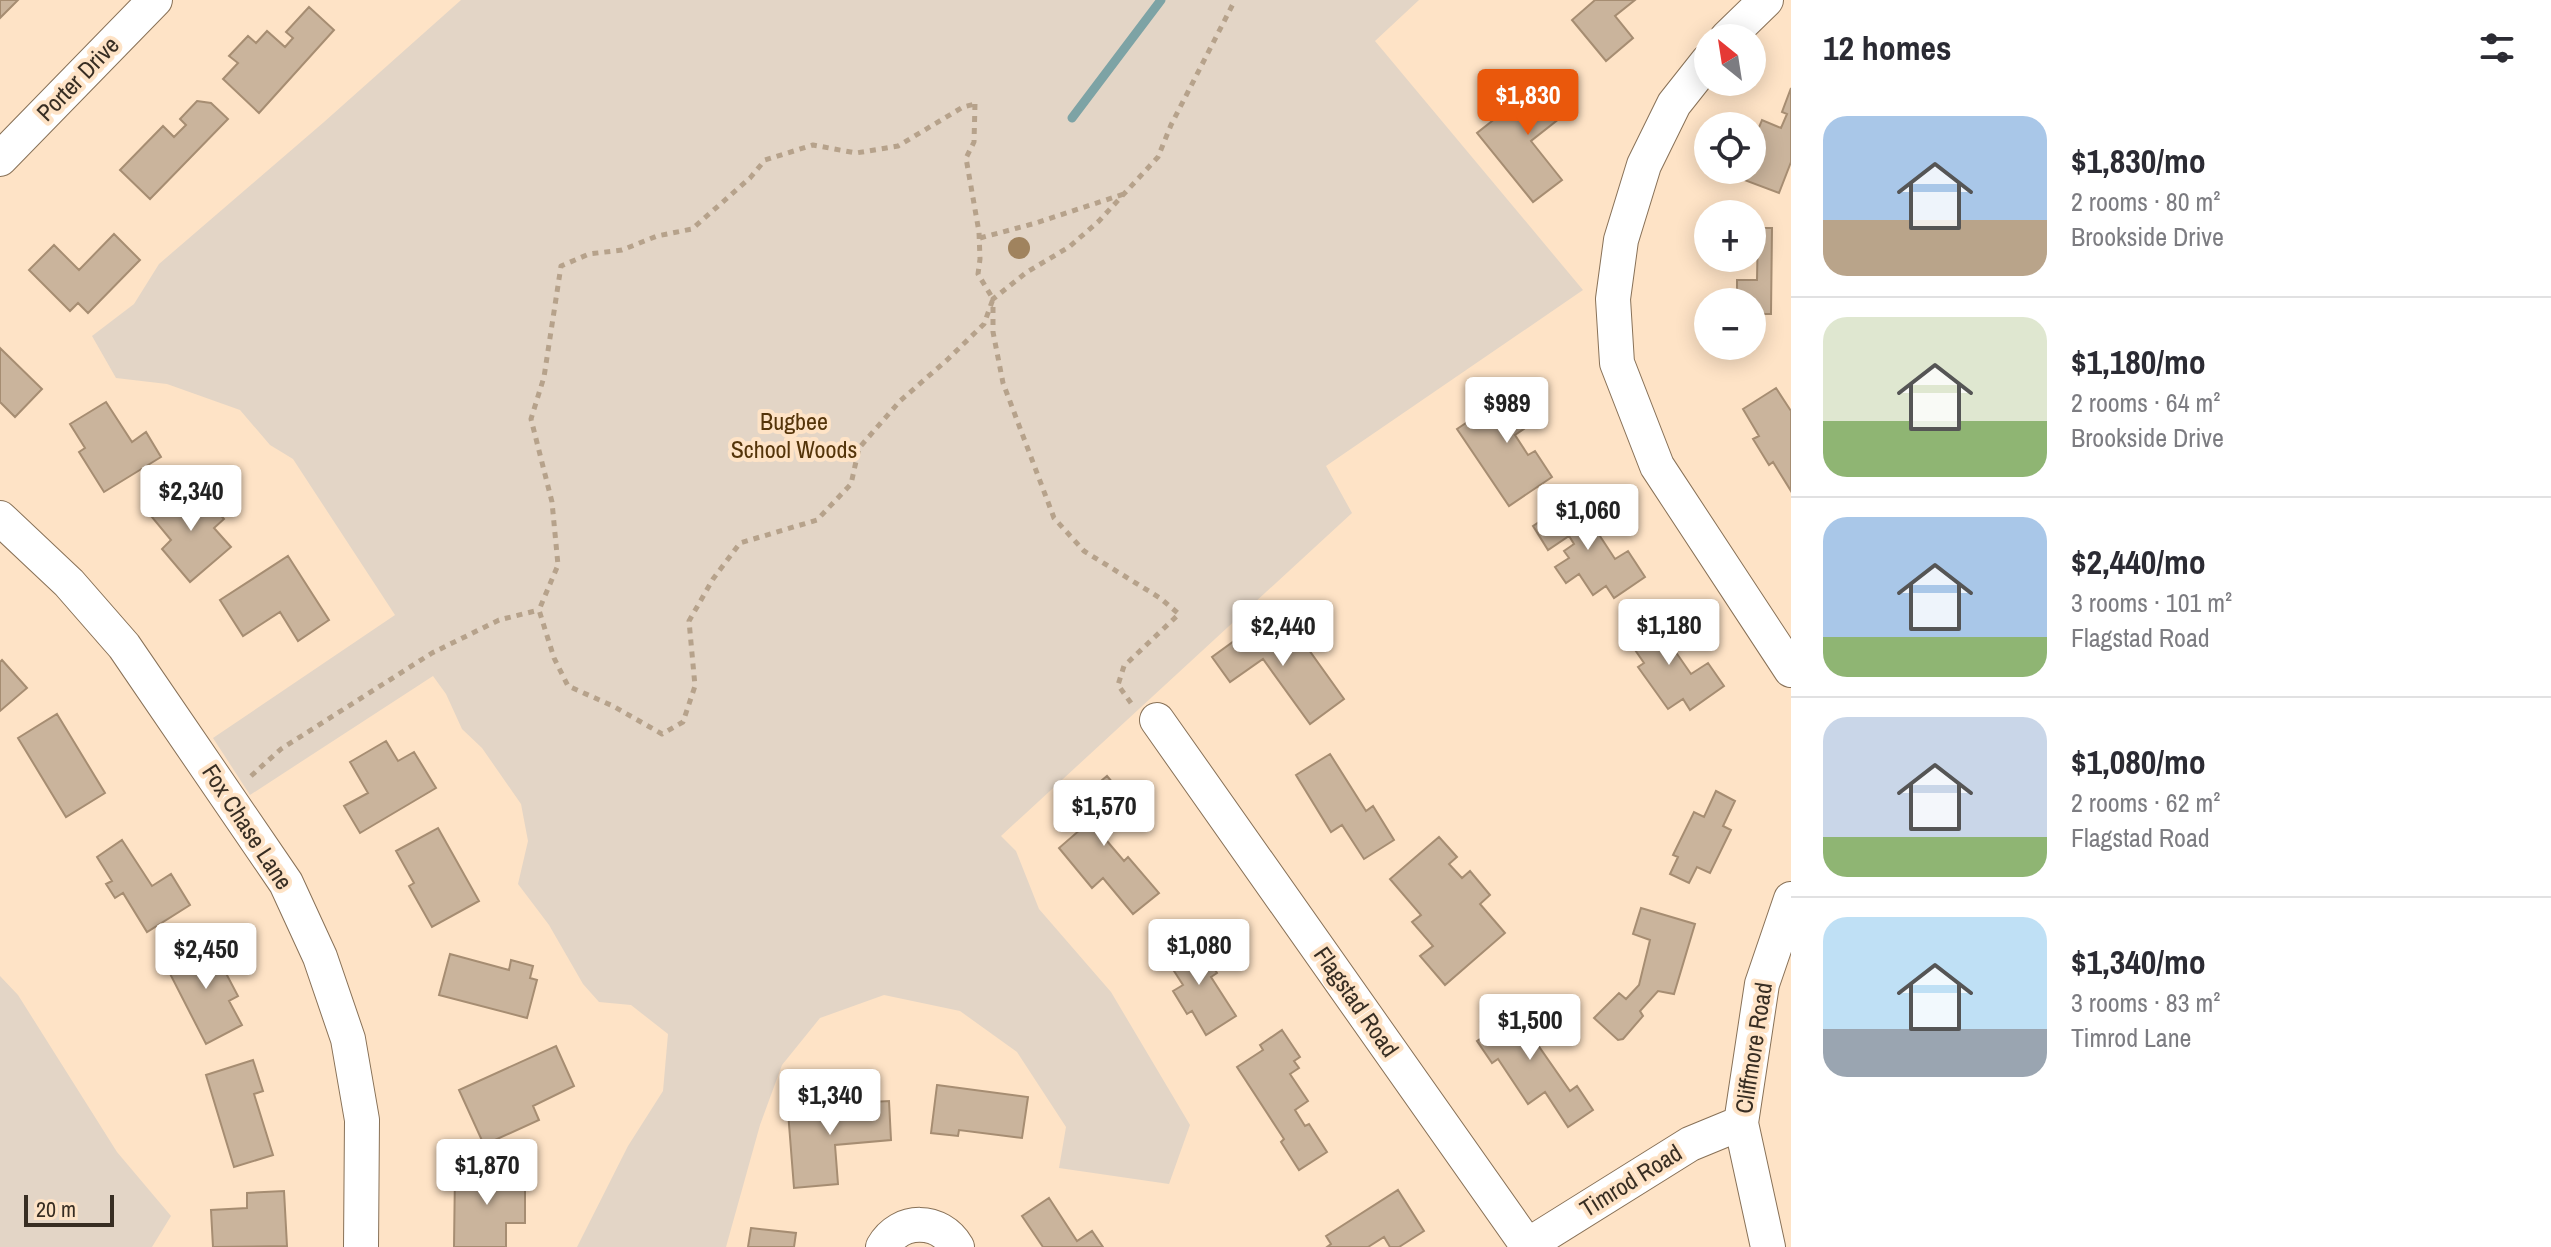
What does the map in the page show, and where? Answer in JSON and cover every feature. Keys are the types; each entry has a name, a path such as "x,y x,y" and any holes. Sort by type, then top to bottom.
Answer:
{"street":[{"name":"Porter Drive","path":"0,159 155,0"},
{"path":"1741,24 1766,0"},
{"path":"1694,79 1674,104 1644,165 1621,240 1613,299 1617,363 1657,466 1791,670"},
{"name":"Fox Chase Lane","path":"0,518 69,583 124,646 286,883 320,957 348,1039 362,1120 361,1247"},
{"name":"Flagstad Road","path":"1157,720 1526,1246"},
{"name":"Cliffmore Road","path":"1768,1247 1741,1123 1762,984 1791,899"},
{"name":"Timrod Road","path":"1526,1246 1690,1144 1741,1123"},
{"path":"883,1247 895,1232 921,1224 934,1226 946,1233 957,1247"}],"path":[{"path":"1157,720 1131,705 1118,685 1124,666 1179,614 1160,598 1084,551 1054,518 1003,383 993,332 993,299 978,274 980,238 966,158 974,142 975,104 963,107 898,146 856,153 813,145 765,160 750,178 692,229 657,236 622,250 589,254 561,266 544,377 531,419 552,502 558,565 539,610 554,658 568,686 613,706 662,734 683,722 695,686 689,621 713,579 740,543 817,520 851,484 859,448 900,401 984,324 993,299 1027,272 1069,247 1125,194 1158,157 1171,125 1235,0"},
{"path":"980,238 1125,194"},
{"path":"250,777 281,749 432,653 499,620 539,610"}],"green space":[{"name":"Bugbee School Woods","path":"461,0 1419,0 1375,41 1583,290 1326,466 1352,513 1001,836 1016,851 1039,909 1111,992 1190,1125 1169,1184 1059,1168 1066,1127 1017,1052 960,1011 884,995 820,1018 782,1065 760,1125 726,1247 577,1247 628,1146 663,1091 668,1034 631,1005 599,1002 583,984 549,925 518,884 528,841 521,804 482,748 462,729 446,694 433,676 250,795 213,738 395,615 293,459 270,445 240,410 167,384 116,378 92,336 134,304 159,264"},
{"path":"0,976 18,995 117,1152 171,1216 152,1247 0,1247"}],"building":[{"path":"0,0 18,0 0,18"},
{"path":"1595,0 1635,0 1615,16 1633,38 1606,61 1572,20"},
{"path":"309,7 334,30 259,113 223,79 238,63 229,56 248,36 256,43 267,31 285,47 293,38 286,32"},
{"path":"1549,76 1574,107 1531,141 1562,180 1533,202 1477,133"},
{"path":"1791,88 1791,162 1779,193 1755,184 1766,184 1766,122 1781,128 1787,114 1782,112"},
{"path":"197,101 211,103 228,119 150,199 120,170 163,126 174,137 186,125 180,119"},
{"path":"1766,228 1772,228 1771,314 1766,314 1766,288 1737,288 1737,280 1757,280 1757,272 1766,272"},
{"path":"114,234 140,260 88,313 78,303 70,311 29,270 54,245 79,270"},
{"path":"0,348 42,389 15,417 0,402"},
{"path":"1523,385 1543,416 1515,435 1528,455 1535,451 1552,477 1509,506 1457,429"},
{"path":"1776,388 1791,411 1791,491 1773,462 1769,465 1753,439 1759,436 1743,409"},
{"path":"106,402 132,442 146,432 161,457 104,492 79,452 85,448 70,424"},
{"path":"182,490 188,498 198,490 224,519 214,528 231,547 190,582 162,549 171,540 151,516"},
{"path":"1572,500 1586,521 1598,514 1605,524 1596,530 1615,559 1628,551 1645,577 1614,598 1606,586 1593,595 1579,574 1566,583 1555,567 1569,558 1564,551 1574,544 1569,536 1548,550 1533,526"},
{"path":"288,556 329,620 298,641 280,612 243,636 220,600"},
{"path":"1648,612 1691,674 1708,663 1724,686 1690,710 1683,699 1668,709 1638,667 1644,663 1622,631"},
{"path":"1259,623 1271,639 1291,625 1344,699 1310,724 1263,659 1230,682 1212,657"},
{"path":"2,660 27,688 0,711 0,662"},
{"path":"57,714 105,793 66,817 18,738"},
{"path":"386,741 398,761 414,752 436,788 360,833 344,806 368,793 350,762"},
{"path":"1330,754 1366,811 1373,806 1394,840 1364,859 1342,825 1331,832 1296,775"},
{"path":"1107,776 1127,800 1095,827 1124,861 1128,857 1159,893 1133,914 1103,878 1092,888 1059,848 1081,829 1065,811"},
{"path":"1716,791 1735,801 1723,826 1731,830 1710,873 1697,867 1689,883 1670,874 1678,857 1673,855 1694,812 1704,817"},
{"path":"438,828 479,901 432,927 409,886 414,883 396,851"},
{"path":"1439,837 1457,857 1449,864 1462,878 1470,871 1490,895 1480,904 1505,933 1445,985 1420,956 1433,946 1412,922 1421,915 1390,879"},
{"path":"122,840 152,886 171,874 190,905 147,932 123,893 115,898 106,884 112,881 97,857"},
{"path":"1641,908 1695,924 1674,994 1658,991 1640,1011 1643,1016 1623,1039 1618,1040 1594,1018 1619,993 1626,999 1639,985 1650,940 1633,934"},
{"path":"1195,938 1217,973 1211,977 1236,1016 1206,1035 1192,1011 1187,1014 1173,991 1183,985 1165,957"},
{"path":"209,941 238,996 229,1001 242,1025 206,1044 165,964"},
{"path":"450,954 509,970 511,960 533,966 530,978 537,980 527,1018 439,995"},
{"path":"1510,1003 1517,1014 1529,1006 1543,1027 1531,1035 1570,1091 1577,1086 1593,1110 1568,1127 1545,1092 1528,1104 1498,1059 1492,1063 1477,1041 1489,1033 1481,1022"},
{"path":"1282,1030 1300,1057 1294,1061 1299,1068 1290,1074 1308,1101 1295,1110 1305,1126 1309,1124 1327,1152 1299,1170 1281,1142 1284,1139 1237,1067 1263,1050 1260,1045"},
{"path":"556,1046 574,1086 533,1106 539,1120 484,1145 459,1090"},
{"path":"253,1060 263,1091 254,1094 273,1155 234,1167 206,1075"},
{"path":"937,1085 1028,1097 1022,1138 959,1130 958,1136 931,1133"},
{"path":"817,1097 819,1118 833,1117 833,1112 854,1110 853,1103 889,1101 891,1140 835,1145 838,1184 794,1188 787,1099"},
{"path":"455,1172 525,1173 525,1223 506,1223 506,1247 454,1247"},
{"path":"1398,1190 1424,1231 1399,1247 1390,1247 1384,1237 1368,1247 1327,1247 1331,1244 1326,1236"},
{"path":"284,1191 287,1246 213,1247 211,1210 247,1208 247,1193"},
{"path":"1049,1198 1077,1241 1092,1231 1103,1247 1043,1247 1022,1216"},
{"path":"751,1228 796,1233 794,1247 748,1247"}],"waterway":[{"path":"1072,118 1161,0"}]}
